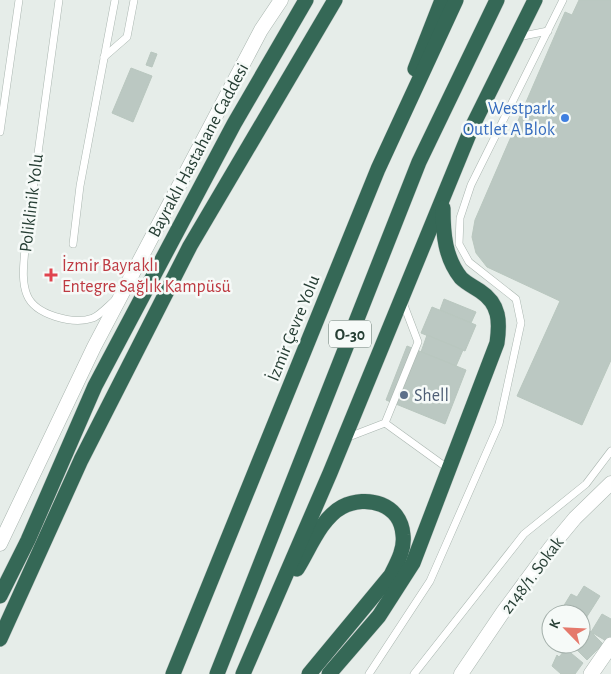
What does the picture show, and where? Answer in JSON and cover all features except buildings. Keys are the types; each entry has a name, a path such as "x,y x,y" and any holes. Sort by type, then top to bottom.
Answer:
{"highway":[{"path":"0,596 28,540 95,386 234,124 306,0"},
{"path":"0,639 81,460 190,246 335,0"},
{"path":"378,169 430,26 442,0"},
{"name":"İzmir Çevre Yolu","path":"173,674 378,169 456,0"},
{"name":"O-30","path":"217,674 419,162 497,0"},
{"path":"243,674 271,613 401,297 444,200 472,127 535,0"},
{"path":"329,674 379,616 413,563 450,470 497,342 499,325 496,308 487,296 462,279 446,249 443,229 444,200"},
{"path":"271,613 328,519 341,508 355,502 368,502 381,504 393,511 399,520 404,536 400,556 391,575 309,674"}],"street":[{"name":"Bayraklı Hastahane Caddesi","path":"0,544 94,347 261,30 281,0"},
{"name":"2148/1. Sokak","path":"461,674 503,612 551,547 575,518 611,483"},
{"path":"591,674 611,645"}],"lane":[{"path":"0,132 19,0"},
{"name":"Poliklinik Yolu","path":"59,0 25,248 24,284 27,296 34,306 47,314 76,320 93,318 122,294"},
{"path":"73,244 80,186 115,0"},
{"path":"104,57 127,37 134,0"},
{"path":"369,674 430,581 499,424 521,323 516,299 468,262 460,244 458,228 471,185 563,0"},
{"path":"515,37 548,31"},
{"path":"343,439 385,423 418,342 401,297"},
{"path":"385,423 450,470"},
{"path":"414,674 524,534 586,484 611,451"}],"place":[{"name":"Westpark Outlet A Blok","path":"565,118"},
{"name":"İzmir Bayraklı Entegre Sağlık Kampüsü","path":"51,275"},
{"name":"Shell","path":"404,395"}]}
